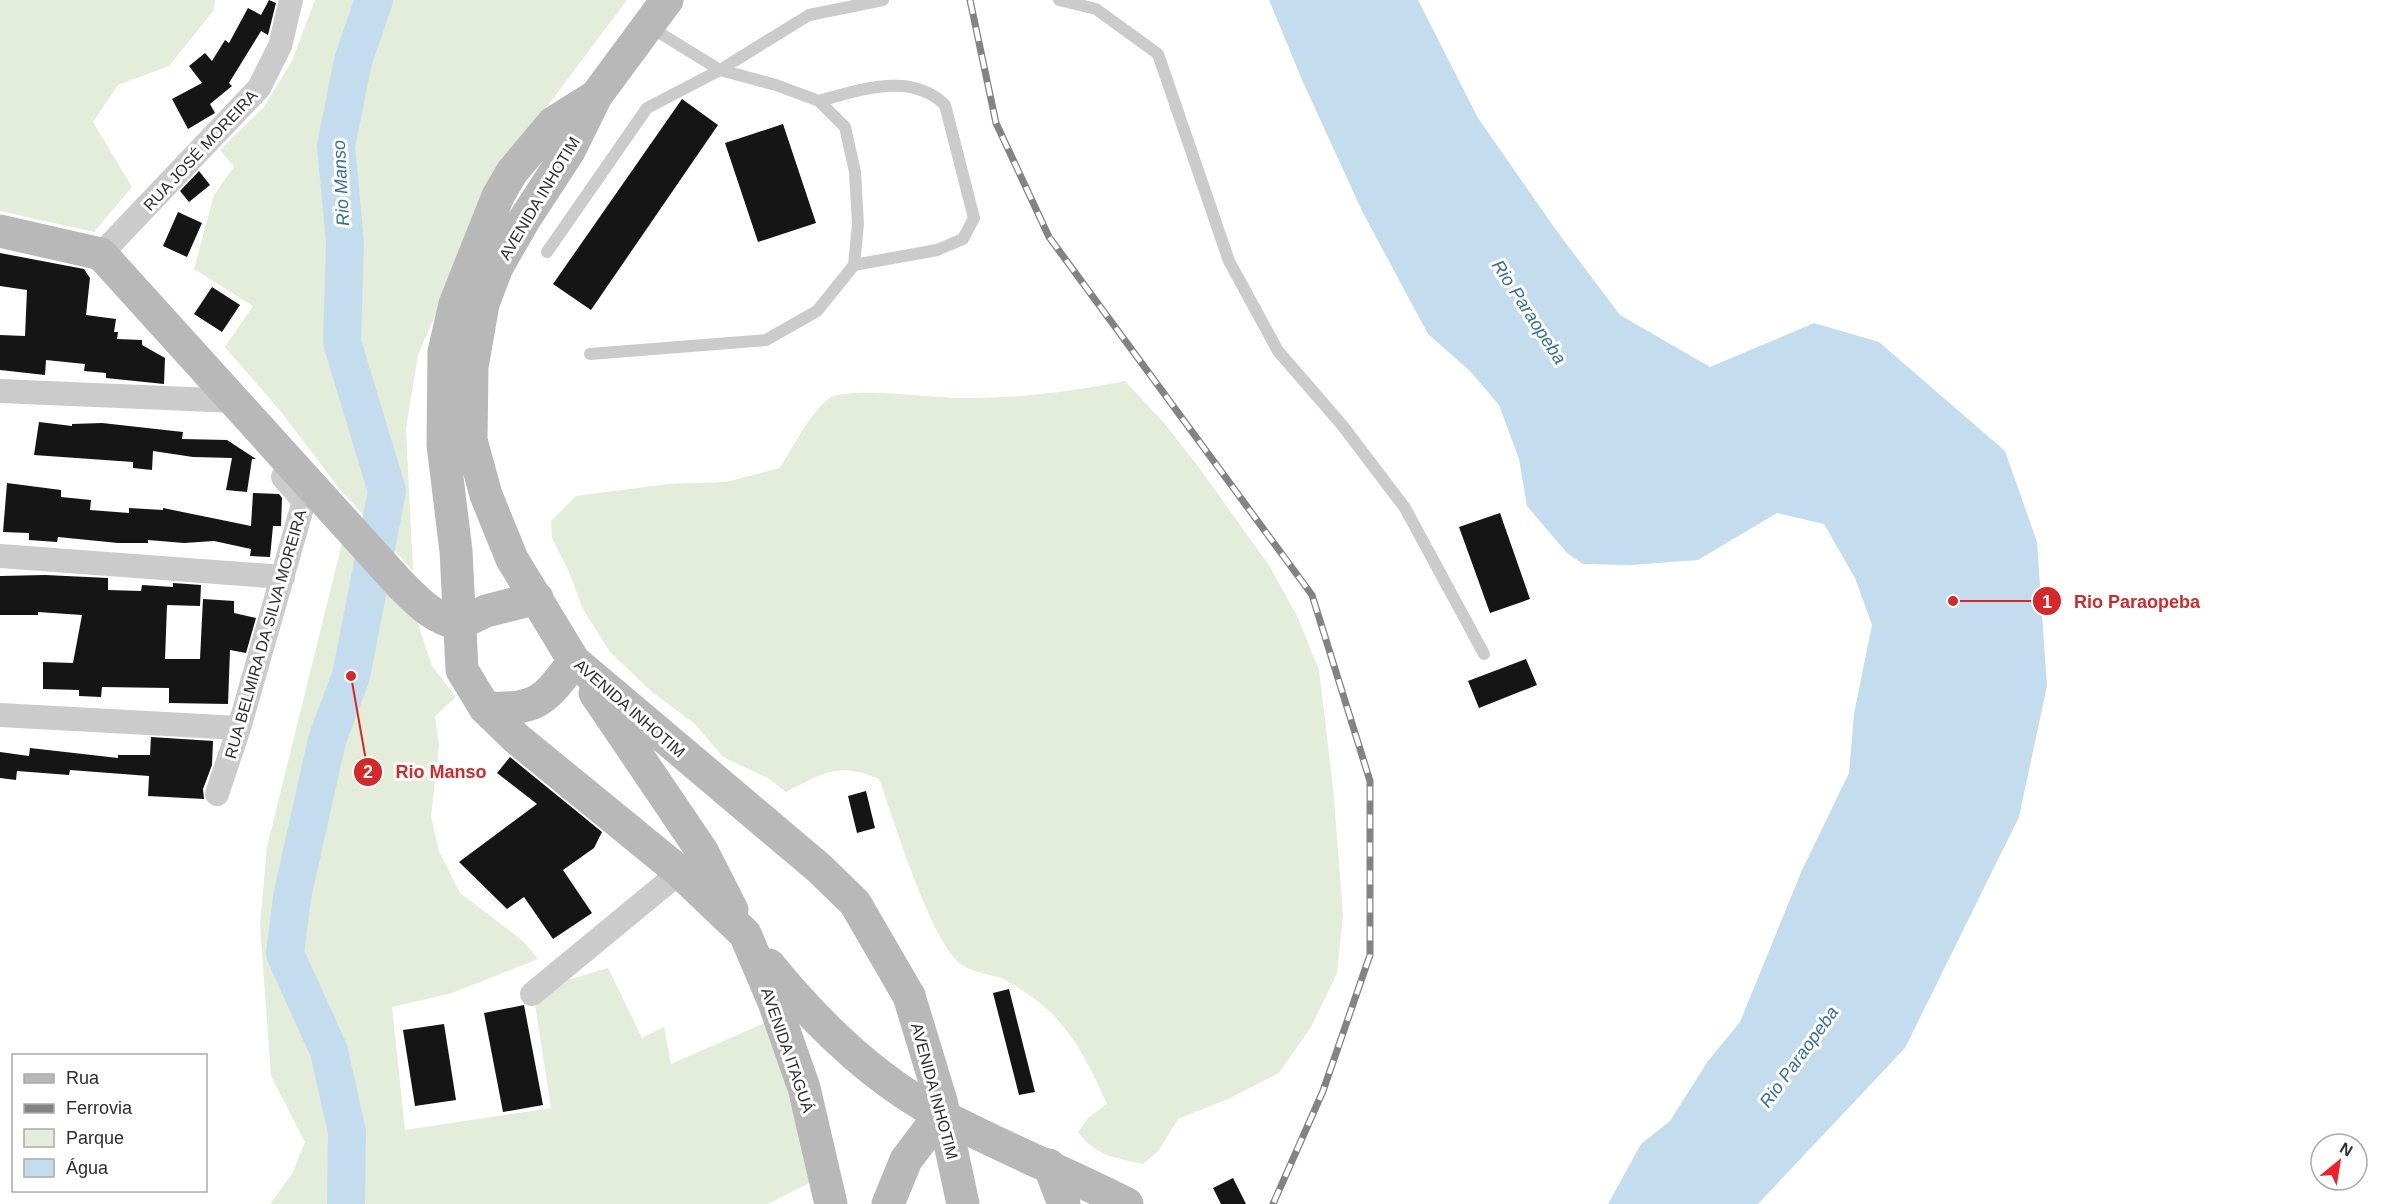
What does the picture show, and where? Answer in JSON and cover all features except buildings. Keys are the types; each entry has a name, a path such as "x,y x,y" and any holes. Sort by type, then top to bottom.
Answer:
{"main road":[{"name":"AVENIDA INHOTIM","path":"667,0 596,96 569,152 524,220 497,267 483,304 472,367 471,440 486,495 512,559 574,661 819,868 855,903 909,996 940,1101 963,1204"},
{"name":"AVENIDA INHOTIM","path":"596,96 553,123 512,172 498,196 455,304 444,352 443,445 456,551 462,670 485,708 516,738 680,872 745,934"},
{"path":"0,231 101,254"},
{"name":"RUA BELMIRA DA SILVA MOREIRA","path":"101,254 426,611 443,620 459,624"},
{"path":"459,624 486,611 537,598"},
{"path":"485,708 517,709 538,702 556,686 574,661 702,851 745,934 802,1006 841,1043 881,1076 940,1114 1127,1204"},
{"name":"AVENIDA ITAGUÁ","path":"745,934 774,1002 804,1088 831,1204"},
{"path":"888,1204 906,1160 940,1114"},
{"path":"1049,1165 1064,1204"}],"street":[{"name":"RUA JOSÉ MOREIRA","path":"101,254 259,88 280,46 291,0"},
{"path":"0,391 236,401"},
{"name":"RUA BELMIRA DA SILVA MOREIRA","path":"217,794 239,728 304,501 276,470 278,447"},
{"path":"0,556 283,577"},
{"path":"0,715 239,728"},
{"path":"532,994 680,872"}],"lane":[{"path":"547,252 647,108 720,70 809,15 883,0"},
{"path":"1059,0 1096,9 1158,54 1228,261 1278,351 1342,425 1405,508 1484,654"},
{"path":"590,354 766,340 817,310 854,265 858,224 855,172 845,128 819,101 776,85 720,70 649,26"},
{"path":"819,101 867,88 902,85 936,96 945,105 974,218 963,239 938,250 854,265"}],"green space":[{"path":"0,0 215,0 214,10 169,66 118,85 93,122 132,187 94,232 0,211"},
{"path":"315,0 627,0 495,176 418,355 406,429 413,571 338,487 282,413 225,347 253,306 194,269 214,195 234,167 220,150 264,107 292,61"},
{"path":"1125,381 1164,423 1200,469 1270,567 1297,616 1319,670 1333,787 1343,915 1337,973 1311,1027 1279,1073 1230,1098 1178,1119 1159,1150 1143,1164 1107,1155 1092,1147 1078,1132 1088,1118 1107,1104 1079,1048 1056,1018 1025,992 1005,980 967,968 950,953 914,878 879,779 841,770 810,779 786,792 768,778 723,757 695,724 652,692 610,652 583,609 569,572 552,538 551,521 576,496 668,484 726,482 780,468 811,417 834,396 863,393 957,398 1010,397 1068,391"},
{"path":"343,539 417,621 432,666 456,697 435,716 439,745 431,817 439,851 460,893 523,941 538,959 452,993 392,1007 405,1130 551,1108 535,1004 568,980 608,968 642,1038 664,1027 671,1064 769,1021 811,1182 768,1204 270,1204 292,1174 305,1142 271,1076 260,925 267,847"}],"water":[{"name":"Rio Paraopeba","path":"1269,0 1418,0 1478,118 1556,230 1620,315 1710,367 1814,323 1879,342 2005,451 2037,542 2047,686 2019,817 1905,1048 1758,1204 1608,1204 1641,1144 1670,1121 1708,1061 1740,1022 1802,870 1849,773 1854,714 1872,625 1855,578 1824,524 1777,513 1698,560 1631,565 1583,564 1567,553 1527,506 1519,459 1499,405 1470,371 1428,334 1362,211 1303,82"}],"waterway":[{"name":"Rio Manso","path":"346,1204 347,1132 329,1051 285,954 292,897 327,740 351,676 387,491 342,342 345,243 336,146 353,61 374,0"}],"railway":[{"path":"970,0 996,123 1049,237 1312,595 1370,781 1370,955 1323,1091 1273,1204"}],"place":[{"name":"Rio Paraopeba","path":"1953,601"},
{"name":"Rio Manso","path":"351,676"}]}
